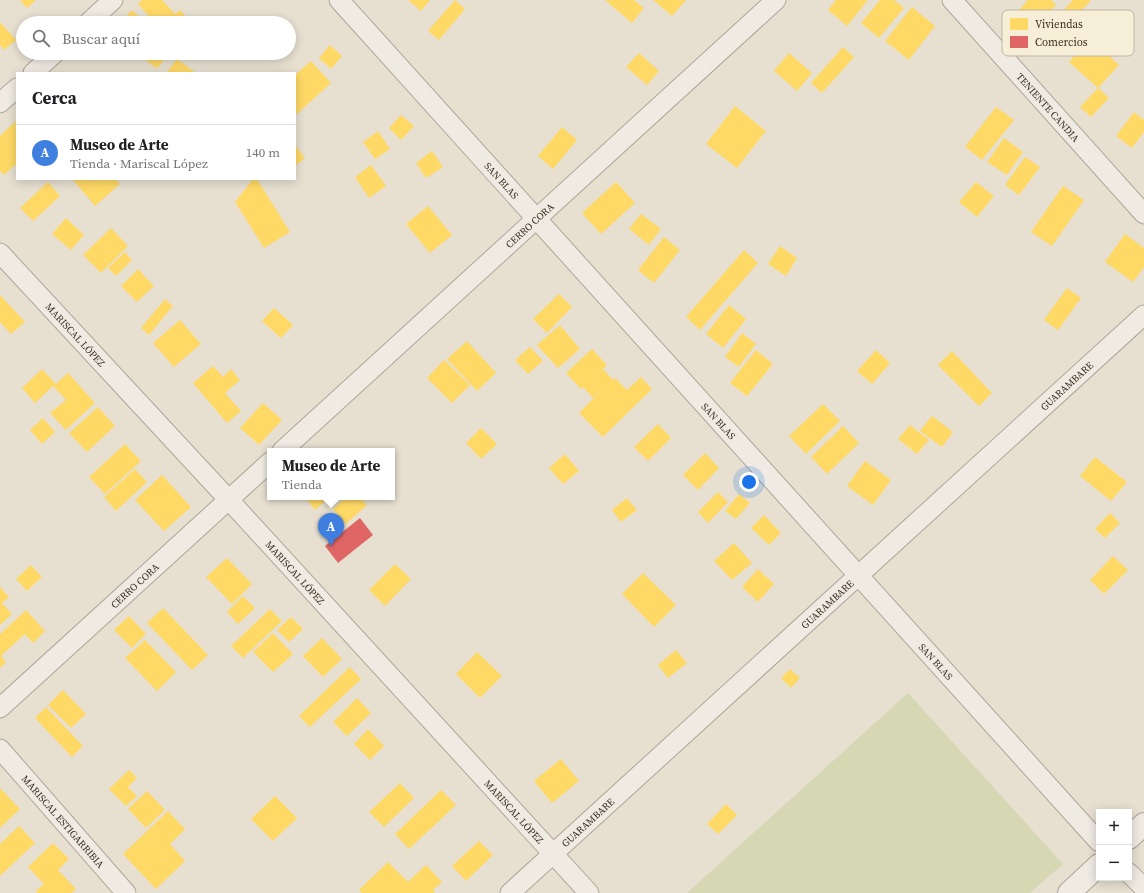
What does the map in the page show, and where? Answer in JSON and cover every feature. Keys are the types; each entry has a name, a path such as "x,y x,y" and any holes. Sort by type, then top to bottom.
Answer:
{"street":[{"path":"96,16 113,0"},
{"name":"SAN BLAS","path":"339,0 1096,839"},
{"name":"CERRO CORA","path":"285,448 776,0"},
{"name":"TENIENTE CANDIA","path":"952,0 1002,56"},
{"name":"TENIENTE CANDIA","path":"1002,56 1144,214"},
{"path":"34,72 47,60"},
{"path":"0,103 16,89"},
{"name":"MARISCAL LÓPEZ","path":"0,253 229,500 589,893"},
{"name":"GUARAMBARE","path":"510,893 1144,315"},
{"name":"CERRO CORA","path":"0,708 267,465"},
{"name":"MARISCAL ESTIGARRIBIA","path":"0,749 126,893"},
{"path":"1132,835 1144,824"},
{"path":"1069,893 1096,869"},
{"path":"1132,876 1144,888"}],"green space":[{"path":"908,693 1063,864 1030,893 687,893"}],"building: Viviendas":[{"path":"20,0 36,0 27,8"},
{"path":"142,0 162,0 175,14 180,10 185,16 149,16 138,4"},
{"path":"408,0 430,0 421,11"},
{"path":"455,0 465,9 439,40 428,31"},
{"path":"605,0 634,0 644,8 632,23"},
{"path":"653,0 686,0 672,16"},
{"path":"836,0 868,0 847,26 828,10"},
{"path":"880,0 894,0 904,8 879,38 861,23"},
{"path":"1028,0 1051,0 1056,5 1051,10 1019,10"},
{"path":"1073,0 1091,0 1082,10 1064,10"},
{"path":"912,7 935,26 909,60 885,41"},
{"path":"132,10 138,16 126,16"},
{"path":"0,22 16,40 4,50 0,45"},
{"path":"330,45 342,56 331,69 319,58"},
{"path":"843,47 854,57 822,93 811,83"},
{"path":"639,53 659,71 647,85 626,67"},
{"path":"789,53 812,73 797,91 774,71"},
{"path":"1074,56 1109,56 1119,65 1098,88 1069,62"},
{"path":"146,60 164,60 157,69"},
{"path":"176,60 178,60 195,72 167,72"},
{"path":"311,61 331,83 297,114 296,113 296,74"},
{"path":"1098,88 1109,98 1091,117 1080,107"},
{"path":"735,106 766,131 737,168 706,144"},
{"path":"996,107 1014,120 982,160 965,147"},
{"path":"1134,112 1144,120 1144,132 1132,148 1116,136"},
{"path":"401,115 414,126 401,140 389,128"},
{"path":"16,121 16,164 4,175 0,171 0,136"},
{"path":"562,127 577,140 553,169 538,156"},
{"path":"378,131 390,149 375,159 363,142"},
{"path":"1004,138 1023,152 1007,175 987,162"},
{"path":"296,146 305,158 296,165"},
{"path":"432,151 443,167 426,178 416,163"},
{"path":"1025,157 1040,167 1019,195 1005,185"},
{"path":"371,165 386,186 369,198 355,177"},
{"path":"116,180 120,184 95,206 74,181"},
{"path":"252,180 258,180 290,232 264,248 235,202"},
{"path":"48,182 60,196 33,221 20,208"},
{"path":"616,182 635,203 601,234 582,213"},
{"path":"976,182 994,196 977,217 959,202"},
{"path":"1063,186 1084,200 1052,246 1031,232"},
{"path":"428,206 452,235 430,253 406,224"},
{"path":"641,214 661,229 649,245 629,229"},
{"path":"66,218 84,235 71,250 52,234"},
{"path":"111,228 128,246 101,273 83,255"},
{"path":"1125,234 1144,248 1144,267 1133,282 1105,262"},
{"path":"664,237 680,250 654,283 638,270"},
{"path":"780,246 797,258 786,276 768,264"},
{"path":"744,250 758,263 700,330 686,317"},
{"path":"125,252 132,260 116,276 108,268"},
{"path":"138,269 154,286 137,302 121,286"},
{"path":"1067,288 1081,298 1058,330 1044,320"},
{"path":"559,294 572,307 547,333 533,319"},
{"path":"0,295 25,322 11,334 0,322"},
{"path":"165,299 173,306 149,335 141,328"},
{"path":"729,305 746,319 723,348 706,334"},
{"path":"274,308 293,325 281,338 262,321"},
{"path":"180,320 201,344 174,367 153,343"},
{"path":"560,325 580,349 558,368 537,345"},
{"path":"742,333 756,344 739,367 725,357"},
{"path":"467,341 496,373 477,391 447,359"},
{"path":"530,347 543,361 528,374 515,360"},
{"path":"592,349 607,365 603,369 613,380 615,378 627,390 641,377 652,389 603,437 579,413 608,384 593,398 583,387 581,389 566,373"},
{"path":"756,350 773,364 747,396 730,383"},
{"path":"876,350 890,363 872,384 857,371"},
{"path":"952,351 992,393 979,406 938,365"},
{"path":"444,360 470,385 452,403 427,378"},
{"path":"213,366 223,377 231,369 240,380 225,393 241,411 227,423 193,383"},
{"path":"42,369 56,384 68,373 95,403 66,430 50,413 66,400 53,386 35,403 22,388"},
{"path":"263,403 282,420 259,445 240,428"},
{"path":"823,404 840,421 806,454 789,436"},
{"path":"98,407 115,426 87,452 69,433"},
{"path":"932,416 953,432 942,447 920,431"},
{"path":"43,418 55,432 42,444 30,430"},
{"path":"658,424 671,438 648,461 634,447"},
{"path":"910,425 929,440 917,454 898,439"},
{"path":"843,426 859,443 827,474 811,457"},
{"path":"481,428 497,444 481,459 466,443"},
{"path":"125,444 141,461 105,494 89,477"},
{"path":"705,453 719,468 698,490 683,475"},
{"path":"565,454 579,471 563,484 549,468"},
{"path":"1095,457 1127,482 1111,501 1080,476"},
{"path":"865,461 891,480 873,505 847,486"},
{"path":"135,469 147,482 116,511 104,497"},
{"path":"162,475 191,507 164,531 135,500"},
{"path":"718,492 728,502 708,523 698,512"},
{"path":"739,494 750,503 736,519 725,511"},
{"path":"627,498 637,510 621,522 612,510"},
{"path":"307,500 327,500 315,510"},
{"path":"343,500 363,500 367,505 346,524 333,509"},
{"path":"1110,513 1120,523 1105,538 1095,529"},
{"path":"764,515 781,533 769,545 751,528"},
{"path":"734,543 752,563 732,580 714,561"},
{"path":"1113,556 1128,570 1104,594 1090,580"},
{"path":"227,558 252,584 232,604 206,577"},
{"path":"395,564 411,579 385,606 369,590"},
{"path":"31,565 42,577 27,591 16,579"},
{"path":"758,569 774,584 758,602 742,587"},
{"path":"643,573 676,605 654,627 622,594"},
{"path":"0,587 9,597 2,603 12,614 0,625"},
{"path":"243,596 255,608 238,624 227,612"},
{"path":"163,608 208,655 192,670 147,623"},
{"path":"270,609 282,621 243,658 231,646"},
{"path":"26,610 45,631 33,643 25,634 1,656 6,662 0,668 0,634"},
{"path":"129,616 146,634 132,648 114,630"},
{"path":"291,617 303,629 289,642 277,630"},
{"path":"273,633 293,654 273,672 253,652"},
{"path":"322,638 342,659 323,677 303,656"},
{"path":"145,640 176,672 157,691 125,658"},
{"path":"676,650 687,663 668,678 658,665"},
{"path":"477,652 502,676 480,698 456,674"},
{"path":"350,667 361,679 310,727 299,716"},
{"path":"790,669 800,678 791,688 781,678"},
{"path":"63,690 86,714 71,728 48,705"},
{"path":"357,698 371,713 347,736 333,722"},
{"path":"46,707 83,746 72,757 35,718"},
{"path":"368,729 384,746 370,760 354,744"},
{"path":"561,759 579,781 552,803 534,781"},
{"path":"129,770 137,778 128,787 137,796 126,806 109,789"},
{"path":"400,783 414,798 384,827 369,812"},
{"path":"0,788 20,809 0,828"},
{"path":"441,790 456,805 409,849 395,834"},
{"path":"147,791 165,810 146,828 128,809"},
{"path":"275,796 297,818 273,841 251,819"},
{"path":"726,804 737,815 718,834 707,824"},
{"path":"168,811 185,829 170,844 185,861 156,889 123,854"},
{"path":"19,826 35,843 0,876 0,844"},
{"path":"479,841 493,855 466,881 452,866"},
{"path":"53,843 69,859 58,870 76,889 72,893 37,893 36,891 44,884 28,867"},
{"path":"388,862 408,882 426,865 442,882 433,890 435,893 362,893 359,890"}],"building: Comercios":[{"path":"360,518 373,535 338,563 325,546"}],"place":[{"name":"Museo de Arte","path":"331,546"}]}
